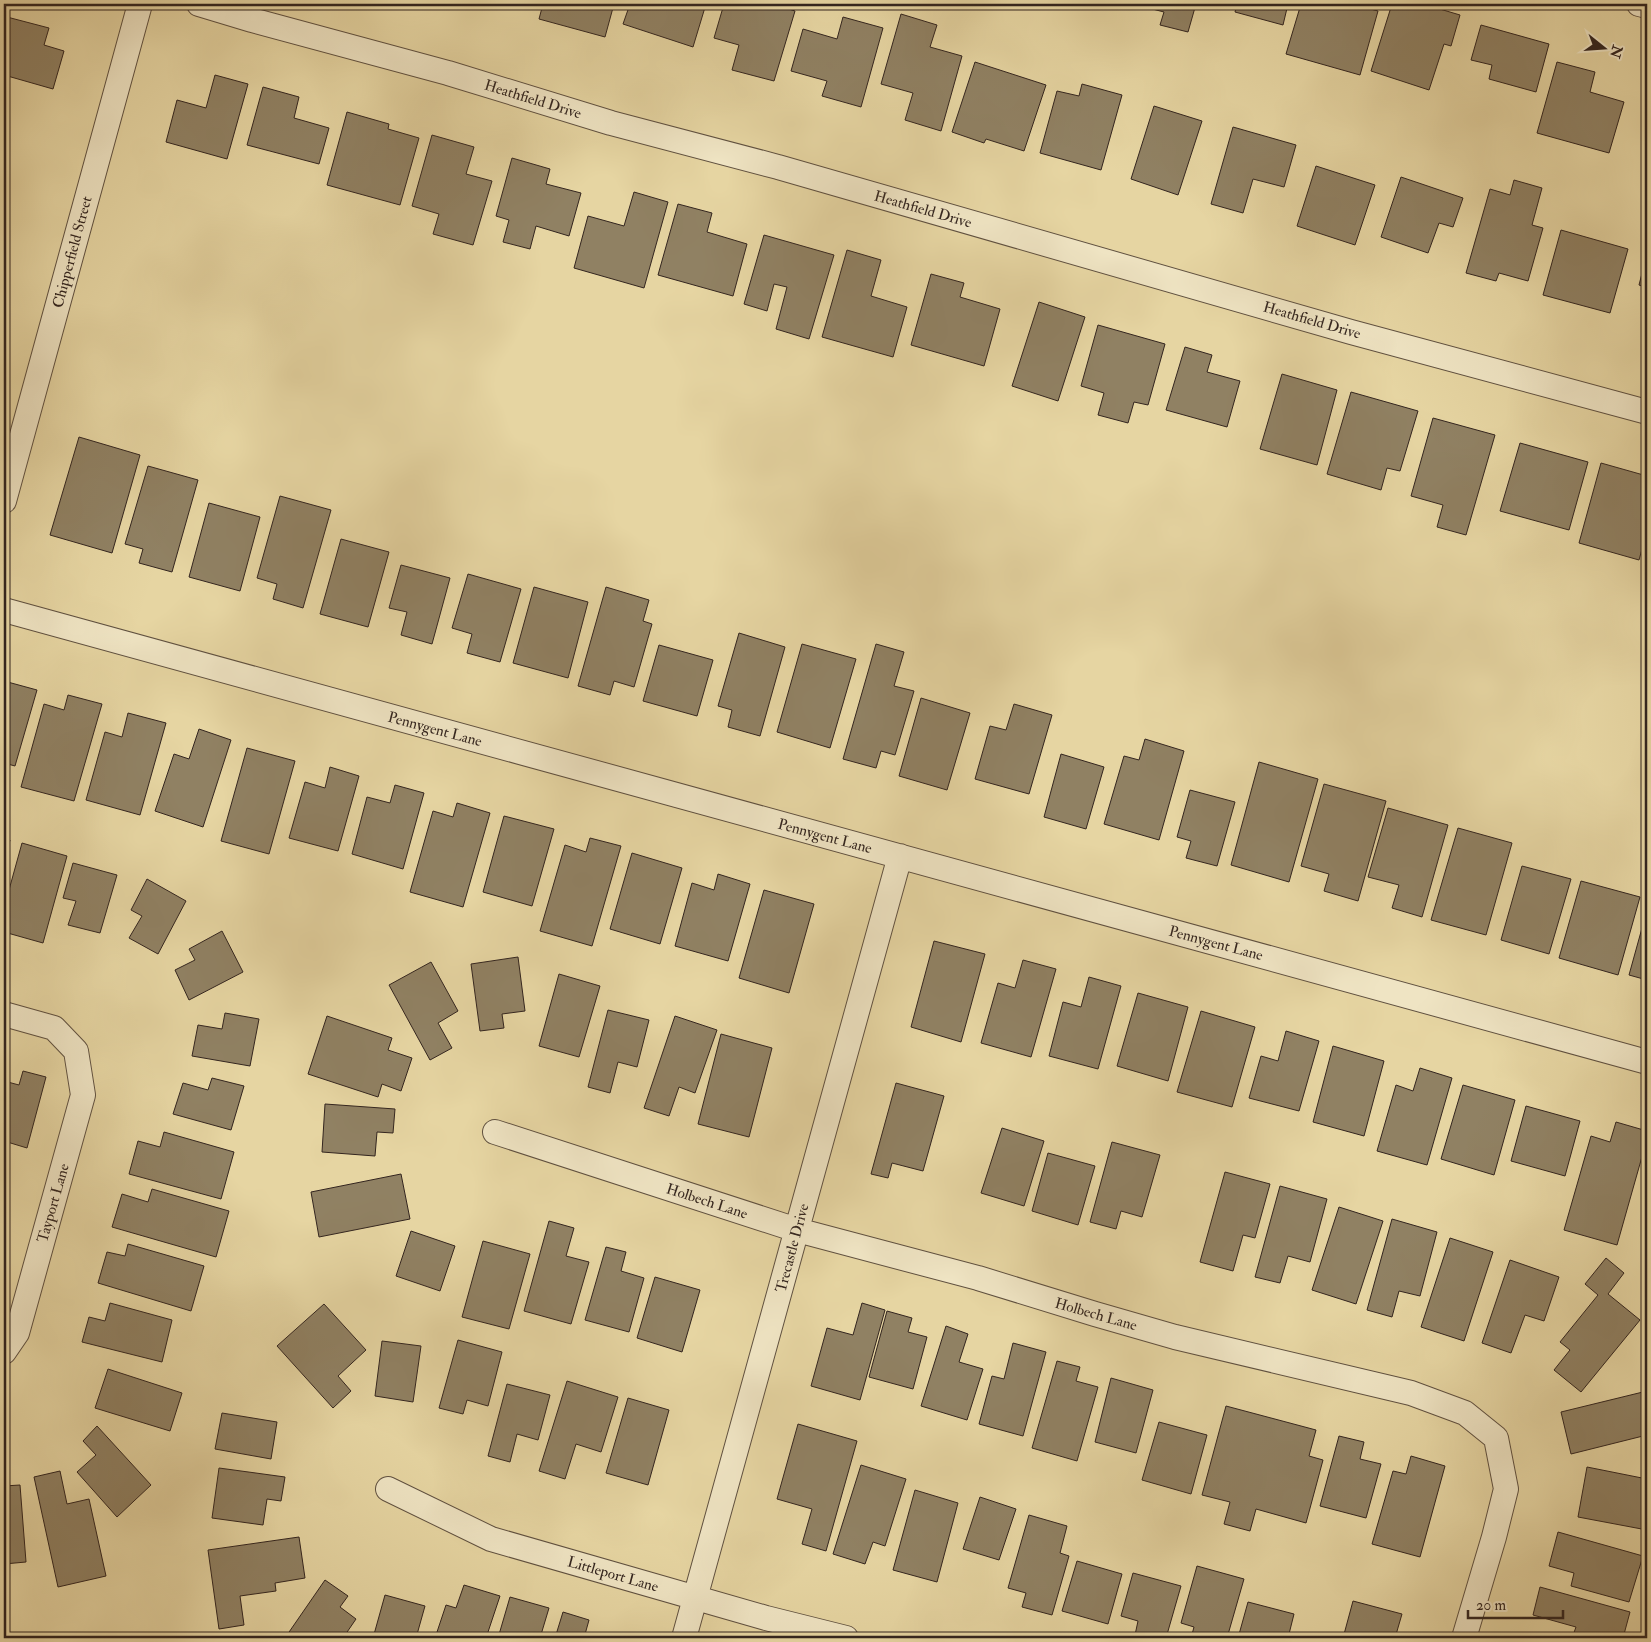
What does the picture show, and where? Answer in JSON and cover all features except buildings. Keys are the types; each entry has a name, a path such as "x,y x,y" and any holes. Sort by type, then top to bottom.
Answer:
{"street":[{"name":"Chipperfield Street","path":"4,500 140,4"},
{"name":"Heathfield Drive","path":"199,4 448,74 611,123 778,167 1351,332 1647,412"},
{"path":"1639,4 1647,6"},
{"name":"Pennygent Lane","path":"4,610 1647,1062"},
{"name":"Trecastle Drive","path":"684,1638 900,856"},
{"name":"Tayport Lane","path":"4,1014 54,1028 76,1051 83,1095 17,1333 4,1352"},
{"name":"Holbech Lane","path":"495,1132 797,1230 978,1278 1175,1336 1411,1393 1465,1414 1496,1438 1506,1489 1494,1538 1464,1638"},
{"name":"Littleport Lane","path":"388,1489 491,1539 766,1618 846,1638"}]}
